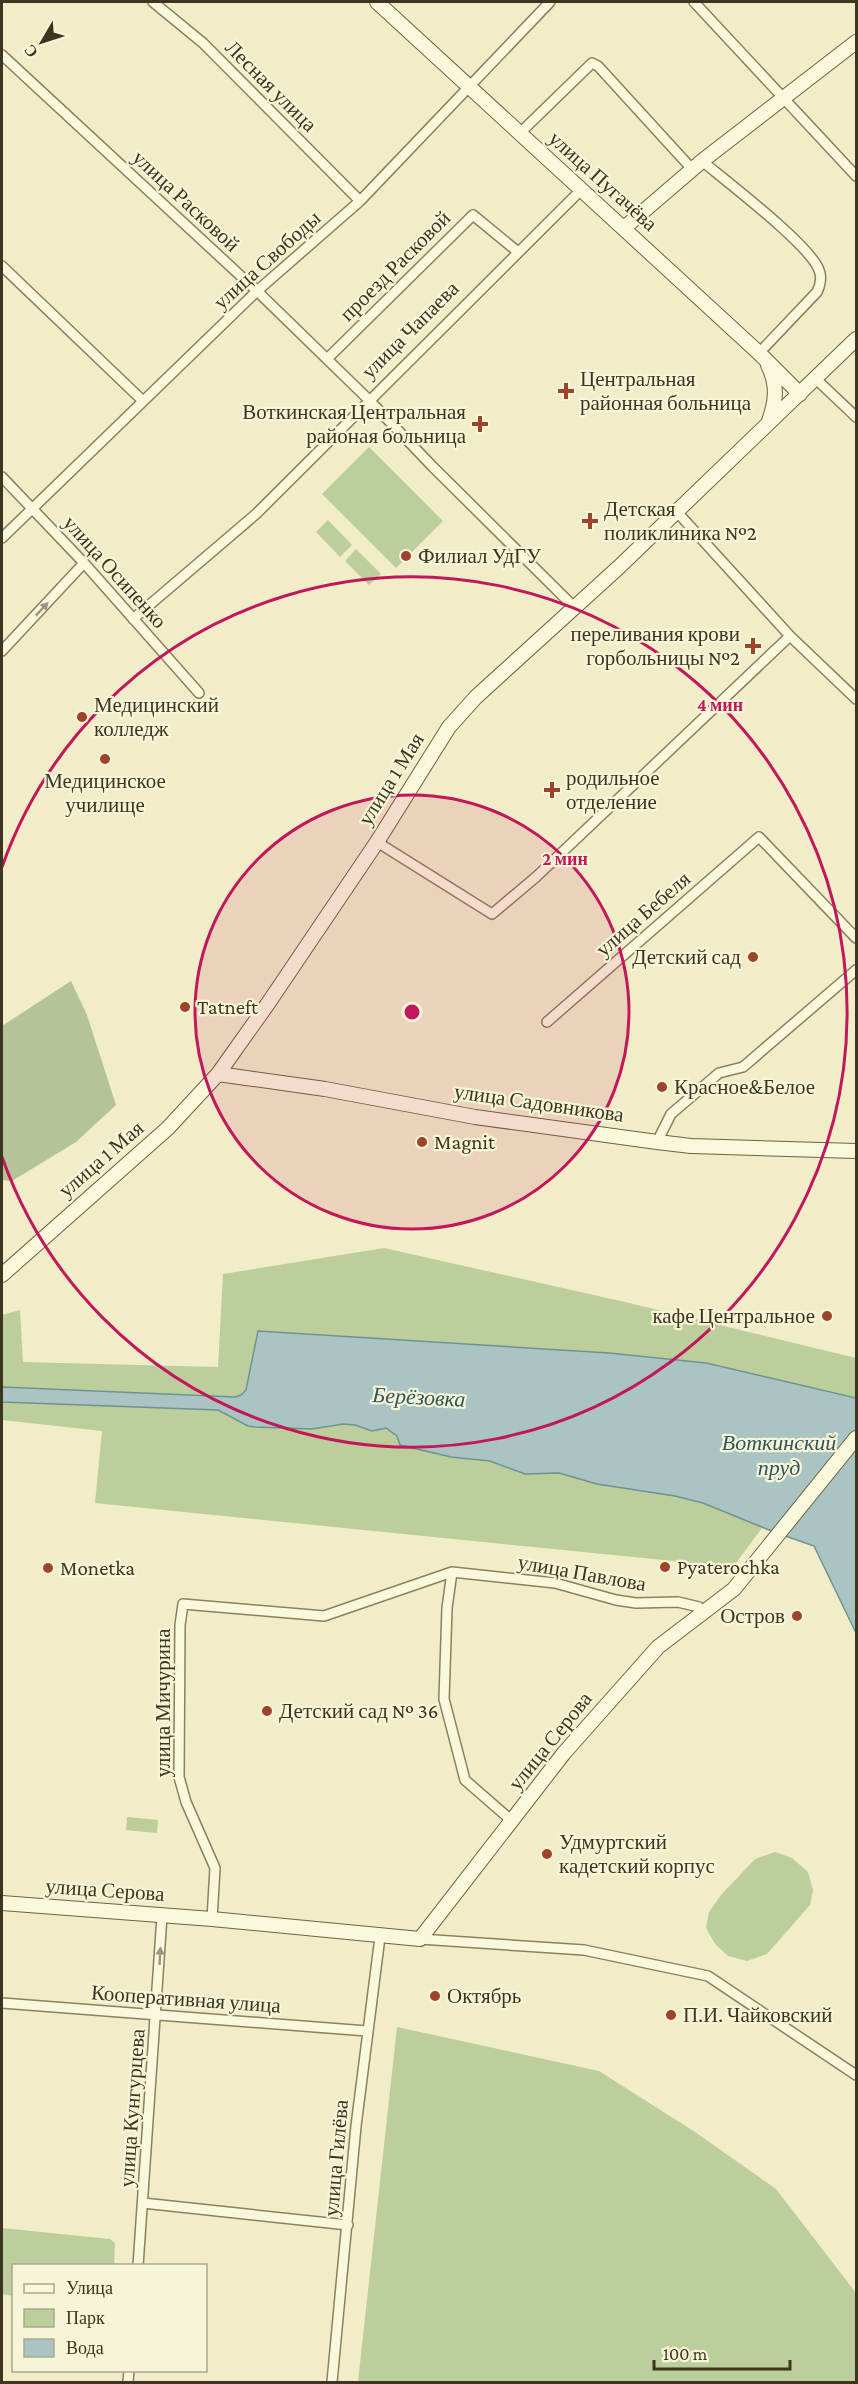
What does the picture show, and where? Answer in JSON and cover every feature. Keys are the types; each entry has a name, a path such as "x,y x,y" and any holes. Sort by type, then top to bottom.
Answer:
{"main road":[{"name":"улица Пугачёва","path":"377,2 624,228 800,394"},
{"path":"624,228 697,165 856,42"},
{"name":"улица 1 Мая","path":"2,1275 168,1128 218,1074 377,842 450,727 476,697 677,512 856,339"},
{"path":"762,356 773,374 776,391 767,426"},
{"name":"улица Садовникова","path":"218,1074 325,1089 475,1117 657,1142 691,1146 856,1151"},
{"name":"улица Серова","path":"2,1904 212,1918 381,1937 420,1939 564,1753 658,1647 734,1589 856,1438"}],"street":[{"name":"Лесная улица","path":"153,2 203,43 360,201"},
{"path":"694,2 856,176"},
{"name":"улица Свободы","path":"2,538 256,291 360,201 470,87 545,3"},
{"name":"улица Расковой","path":"2,55 327,359 575,608"},
{"path":"520,134 592,63 598,66 697,165 803,247 820,271 820,286 762,356"},
{"name":"улица Чапаева","path":"133,619 256,514 581,190"},
{"name":"проезд Расковой","path":"327,359 473,214 518,252"},
{"path":"2,266 143,401"},
{"path":"816,379 856,417"},
{"name":"улица Осипенко","path":"2,477 84,563 199,693"},
{"path":"677,512 790,636 856,699"},
{"path":"2,651 84,563"},
{"path":"377,842 492,914 542,871 790,636"},
{"name":"улица Бебеля","path":"547,1022 759,837 856,938"},
{"path":"657,1142 671,1114 719,1073 743,1067 856,970"},
{"path":"453,1572 447,1608 444,1699 465,1780 512,1821"},
{"name":"улица Павлова","path":"341,1609 453,1572 555,1582 616,1600 636,1603 678,1602 699,1607 704,1611"},
{"name":"улица Мичурина","path":"212,1918 215,1868 186,1802 179,1776 180,1625 183,1604 324,1616 341,1609"},
{"name":"улица Кунгурцева","path":"138,2264 157,2015 162,1916"},
{"name":"улица Гилёва","path":"332,2382 356,2126 381,1937"},
{"name":"улица Серова","path":"420,1939 584,1950 708,1976 856,2075"},
{"name":"Кооперативная улица","path":"2,2003 367,2031"},
{"path":"143,2203 348,2225"}],"green space":[{"path":"369,447 443,521 396,568 322,494"},
{"path":"328,520 352,545 340,557 316,532"},
{"path":"356,549 381,574 369,585 345,561"},
{"path":"71,981 87,1015 116,1105 76,1142 12,1181 2,1180 2,1026"},
{"path":"384,1248 625,1302 856,1358 856,1401 733,1567 95,1503 102,1431 2,1420 2,1315 20,1310 23,1362 218,1367 223,1274"},
{"path":"127,1817 158,1820 157,1833 126,1830"},
{"path":"775,1852 792,1858 808,1872 813,1890 810,1905 767,1954 747,1961 728,1956 715,1944 706,1928 709,1912 721,1895 755,1859"},
{"path":"397,2027 599,2071 695,2132 776,2189 856,2293 856,2382 358,2382"},
{"path":"2,2228 110,2239 115,2243 114,2264 12,2264 12,2296 2,2294"}],"water":[{"name":"Воткинский пруд","path":"258,1331 609,1353 706,1363 856,1398 856,1633 814,1546 703,1503 675,1496 597,1484 559,1473 525,1474 490,1461 451,1457 400,1445 397,1436 386,1428 372,1431 355,1425 343,1424 312,1429 255,1427 248,1426 218,1410 2,1402 2,1387 235,1397 246,1390"}],"place":[{"name":"Центральная районная больница","path":"566,391"},
{"name":"Воткинская Центральная районая больница","path":"480,424"},
{"name":"Детская поликлиника №2","path":"590,521"},
{"name":"Филиал УдГУ","path":"406,556"},
{"name":"переливания крови горбольницы №2","path":"753,646"},
{"name":"Медицинский колледж","path":"82,717"},
{"name":"Медицинское училище","path":"105,759"},
{"name":"родильное отделение","path":"552,790"},
{"name":"Детский сад","path":"753,957"},
{"name":"Tatneft","path":"185,1007"},
{"name":"Красное&Белое","path":"662,1087"},
{"name":"Magnit","path":"422,1142"},
{"name":"кафе Центральное","path":"827,1316"},
{"name":"Pyaterochka","path":"665,1567"},
{"name":"Monetka","path":"48,1568"},
{"name":"Остров","path":"797,1616"},
{"name":"Детский сад № 36","path":"267,1711"},
{"name":"Удмуртский кадетский корпус","path":"547,1854"},
{"name":"Октябрь","path":"435,1996"},
{"name":"П.И. Чайковский","path":"671,2015"}],"water label":[{"name":"Берёзовка","path":"419,1397"}]}
